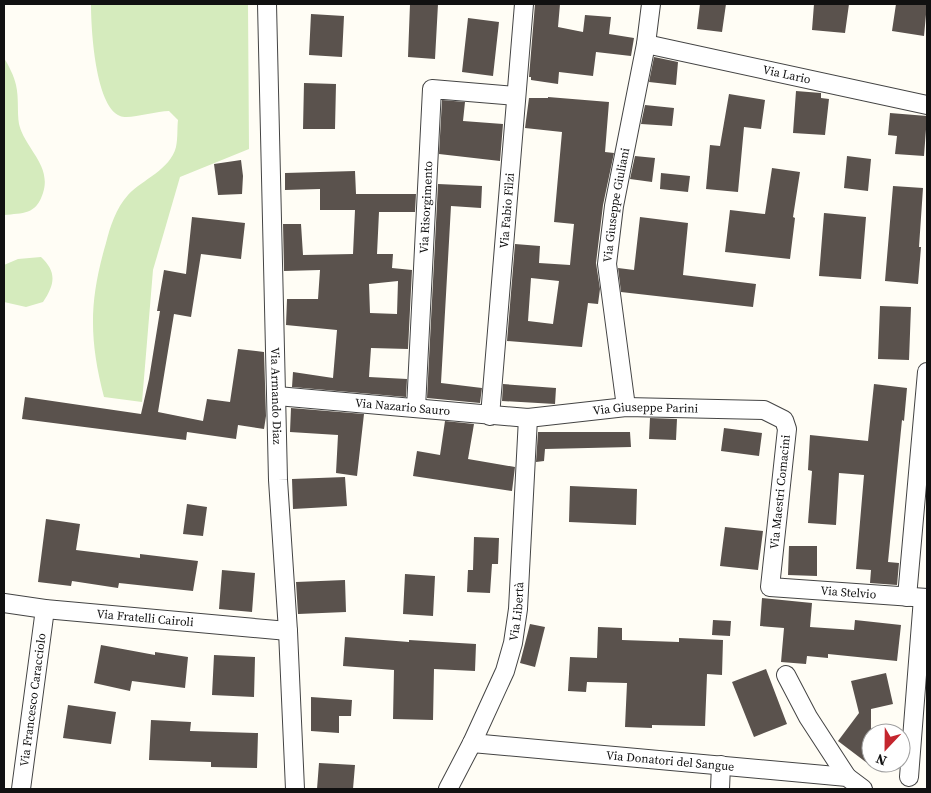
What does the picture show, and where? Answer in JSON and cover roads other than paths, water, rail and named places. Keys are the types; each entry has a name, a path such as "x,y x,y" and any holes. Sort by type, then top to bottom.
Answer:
{"street":[{"name":"Via Armando Diaz","path":"267,4 278,480 288,631 295,789"},
{"name":"Via Fabio Filzi","path":"490,416 524,4"},
{"name":"Via Giuseppe Giuliani","path":"626,407 607,264 614,206 646,44 651,4"},
{"name":"Via Lario","path":"646,44 927,105"},
{"name":"Via Risorgimento","path":"416,408 432,89 516,96"},
{"path":"909,777 919,598 927,372"},
{"name":"Via Nazario Sauro","path":"277,396 528,418"},
{"name":"Via Giuseppe Parini","path":"528,418 626,407 764,410"},
{"name":"Via Maestri Comacini","path":"764,410 784,420 787,429 770,587"},
{"name":"Via Libertà","path":"448,789 505,672 513,643 518,609 528,418"},
{"name":"Via Stelvio","path":"770,587 919,598"},
{"name":"Via Fratelli Cairoli","path":"4,603 45,609 288,631"},
{"name":"Via Francesco Caracciolo","path":"21,789 45,609"},
{"path":"786,675 808,717 847,777 863,789"},
{"name":"Via Donatori del Sangue","path":"472,743 847,777"},
{"path":"720,789 721,765"}]}
